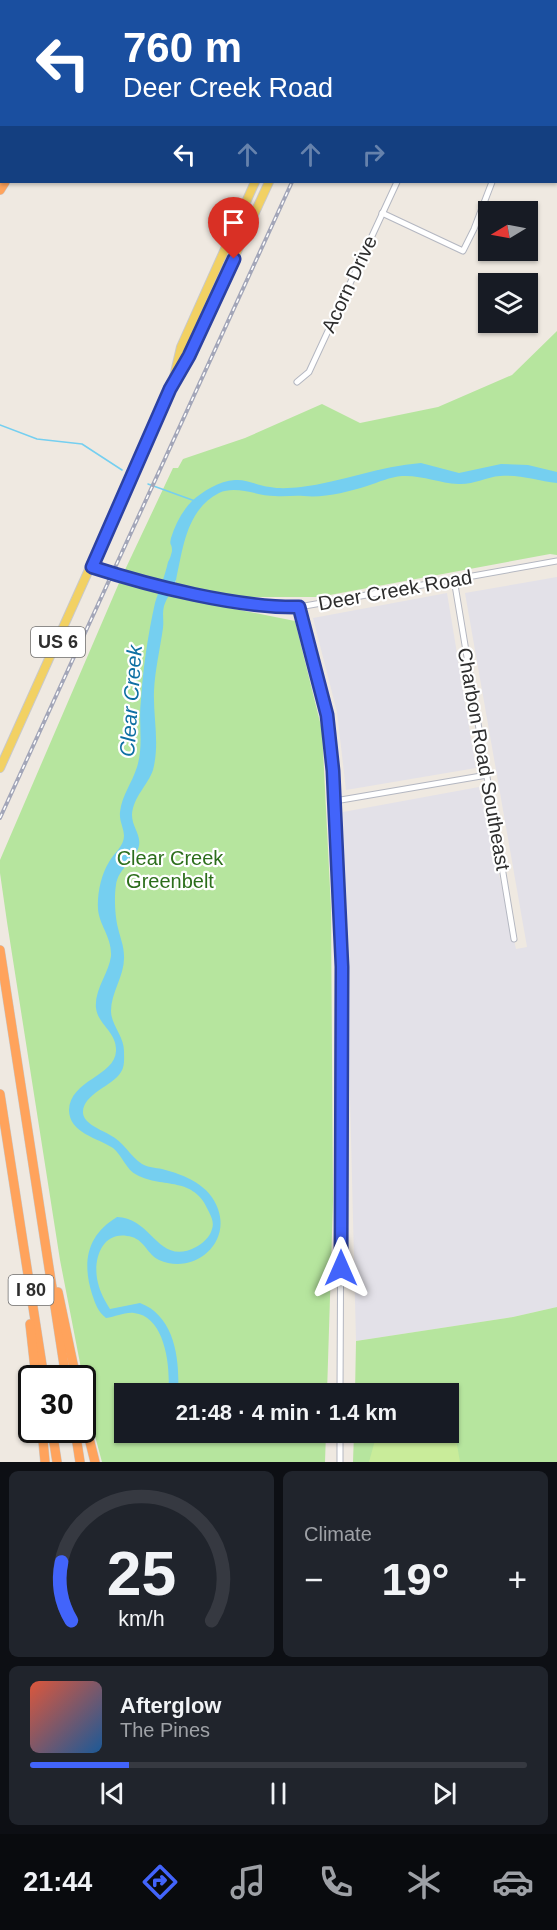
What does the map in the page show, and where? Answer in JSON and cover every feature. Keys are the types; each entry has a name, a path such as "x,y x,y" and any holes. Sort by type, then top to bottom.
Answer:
{"highway":[{"name":"I 80","path":"0,950 64,1365"},
{"name":"I 80","path":"0,1094 42,1365"},
{"path":"17,1202 35,1365"},
{"path":"38,1205 73,1365"},
{"path":"43,1443 45,1462"},
{"path":"54,1443 57,1462"},
{"path":"77,1443 80,1462"},
{"path":"91,1443 96,1462"}],"main road":[{"name":"US 6","path":"170,389 182,347 255,183"},
{"name":"US 6","path":"0,768 170,389 189,356 269,183"}],"street":[{"name":"Acorn Drive","path":"297,382 309,372 397,183"},
{"path":"382,213 463,250 474,229 492,183"},
{"name":"Deer Creek Road","path":"92,567 189,592 243,603 299,607 557,561"},
{"name":"Charbon Road Southeast","path":"454,579 514,939"},
{"path":"299,607 327,715 334,801 342,967 340,1383"},
{"path":"334,801 487,775"},
{"path":"340,1443 340,1462"}],"shaded area":[{"path":"557,577 557,1307 513,1317 356,1341 343,812 479,787 516,949 527,947 465,593"},
{"path":"447,593 476,768 346,790 337,712 313,618"}],"green space":[{"path":"557,331 557,555 550,554 319,597 238,597 175,585 176,579 165,576 163,582 124,572 173,468 178,468 183,459 245,438 322,404 360,423 438,407 512,375"},
{"name":"Clear Creek Greenbelt","path":"119,583 161,589 159,594 295,621 322,730 331,908 333,1201 327,1383 114,1383 114,1443 326,1443 325,1462 102,1462 96,1440 96,1365 80,1365 60,1260 7,922 0,860"},
{"path":"557,1307 557,1462 353,1462 354,1443 459,1443 459,1383 355,1383 356,1341 513,1317"},
{"path":"374,1443 457,1443 460,1462 369,1462"}],"water":[{"path":"421,463 459,473 501,464 528,465 557,472 557,483 507,476 458,484 402,476 344,492 320,496 268,496 240,490 219,493 199,509 193,520 184,543 176,580 164,606 154,691 155,760 151,776 133,809 132,820 139,840 138,849 117,879 115,890 116,918 123,945 124,963 111,1011 123,1046 124,1065 117,1077 92,1095 84,1106 83,1113 90,1123 115,1138 142,1164 171,1171 196,1182 209,1193 218,1209 221,1222 219,1234 214,1245 196,1260 172,1264 159,1260 136,1239 122,1235 106,1242 98,1256 98,1283 110,1309 140,1303 152,1309 168,1328 173,1340 178,1367 178,1383 169,1383 164,1345 153,1324 145,1316 134,1313 106,1318 97,1307 87,1271 90,1250 99,1232 117,1217 129,1219 139,1225 164,1247 173,1251 183,1251 204,1242 213,1227 212,1218 203,1200 195,1193 177,1185 147,1179 133,1173 113,1148 79,1129 70,1118 69,1110 71,1100 77,1092 108,1067 116,1051 114,1039 97,1014 96,1008 99,988 111,956 110,943 99,915 98,897 106,867 124,840 120,812 139,759 140,708 146,651 155,603 172,551 171,538 179,518 192,501 206,490 223,482 239,480 274,488 301,487"}],"waterway":[{"path":"0,425 37,439 82,444 122,470"},
{"path":"148,484 195,501"}],"railway":[{"path":"0,818 292,183"}],"route":[{"path":"234,259 189,356 170,389 92,567 189,592 243,603 299,607 327,715 333,771 342,967 341,1268"}],"water label":[{"name":"Clear Creek","path":"131,701"}]}
